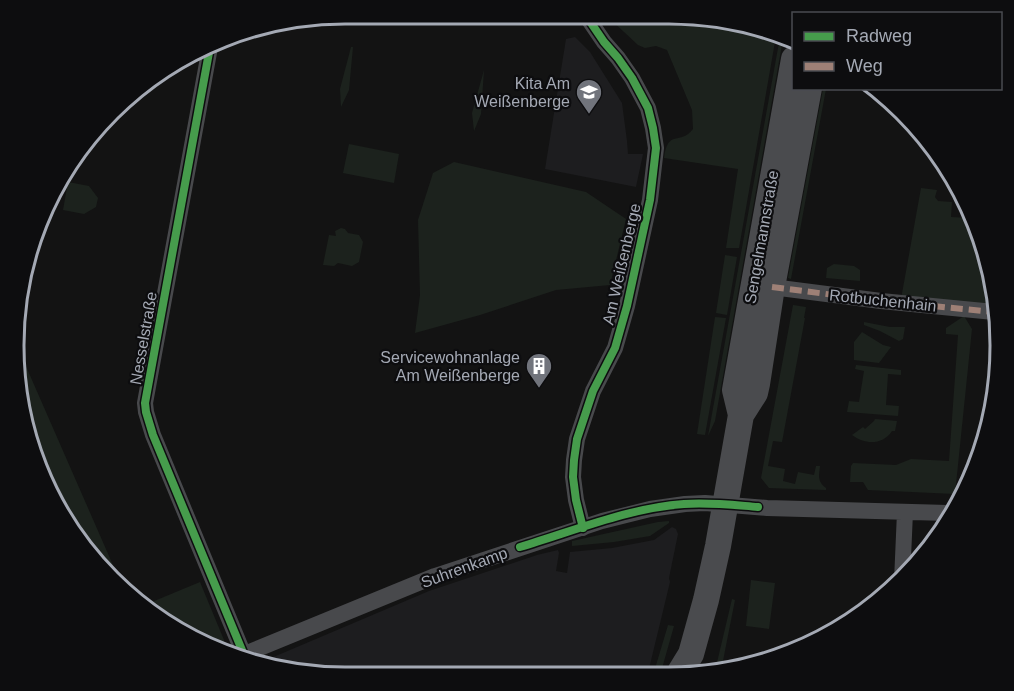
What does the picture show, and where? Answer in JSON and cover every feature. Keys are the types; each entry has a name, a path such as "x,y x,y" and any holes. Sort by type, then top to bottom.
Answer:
{"main road":[{"name":"Sengelmannstraße","path":"741,415 735,390 792,70"},
{"name":"Sengelmannstraße","path":"688,666 715,557 741,415 754,393 809,90"}],"street":[{"name":"Am Weißenberge","path":"582,528 573,477 577,439 594,392 615,348 627,306 650,200 656,148 648,108 638,88 592,24"},
{"name":"Nesselstraße","path":"209,54 145,403 153,435 239,649"},
{"name":"Rotbuchenhain","path":"772,286 881,301 988,311"},
{"name":"Suhrenkamp","path":"250,653 435,576 492,556 617,517 672,505 705,503 943,513"},
{"path":"903,565 905,512"}],"shaded area":[{"path":"615,24 710,27 731,30 775,42 739,248 726,248 738,169 664,158 668,143 688,134 693,129 692,110 667,50 656,46 645,48 638,45"},
{"name":"Kita Am Weißenberge","path":"575,37 590,52 622,103 628,154 643,154 636,187 545,169 566,39"},
{"path":"779,43 782,45 715,421 708,436"},
{"path":"351,47 353,47 349,90 341,107 340,89"},
{"path":"484,70 481,114 474,131 472,113"},
{"path":"823,90 826,90 791,279 788,278"},
{"path":"349,144 399,154 394,183 343,173"},
{"path":"454,162 586,192 626,219 610,285 556,290 415,333 420,295 418,220 433,173"},
{"path":"69,182 89,186 98,198 96,207 84,214 63,210"},
{"path":"921,188 937,190 935,197 938,201 952,202 951,217 964,218 966,222 979,262 987,306 901,299"},
{"path":"341,228 348,233 359,235 363,242 359,262 352,266 338,263 334,266 323,265 329,235 336,236 335,231"},
{"path":"725,255 737,257 727,315 716,313"},
{"path":"834,264 854,266 860,270 860,281 826,278 827,268"},
{"path":"793,305 806,307 805,318 782,442 773,441 768,466 785,469 783,481 795,484 798,472 814,475 816,466 820,466 819,478 826,490 769,488 761,478"},
{"path":"964,316 972,329 954,494 868,490 863,482 850,482 853,463 896,465 911,459 949,461 958,335 946,334 946,328"},
{"path":"715,317 726,318 705,435 697,434"},
{"path":"864,322 890,327 905,327 903,339 899,341 864,325"},
{"path":"862,332 883,345 891,347 879,363 854,360 854,342"},
{"path":"25,364 115,569 78,524 48,469 30,408"},
{"path":"856,365 901,370 901,375 888,374 886,405 899,406 898,416 847,412 849,401 859,402 864,371 855,369"},
{"path":"875,419 897,421 895,431 884,439 873,442 862,441 852,435 863,427 865,429"},
{"path":"669,521 650,536 572,546 572,541"},
{"path":"672,527 678,534 670,582 649,667 346,667 304,664 271,658 429,591 537,555 558,550 556,571 567,573 570,552 612,548 654,540"},
{"path":"751,580 775,583 769,629 746,626"},
{"path":"200,582 224,644 185,624 152,602"},
{"path":"732,599 735,600 723,662 717,663"},
{"path":"668,625 674,626 662,667 655,667"}],"marked path":[{"path":"772,287 988,311"}],"cycle path":[{"path":"583,528 573,477 577,439 593,391 615,348 627,306 650,200 656,148 648,108 632,78 592,24"},
{"path":"209,54 145,403 153,435 242,650"},
{"path":"520,547 601,521 663,506 703,503 758,507"}],"place":[{"name":"Kita Am Weißenberge","path":"589,115"},
{"name":"Servicewohnanlage Am Weißenberge","path":"539,389"}]}
